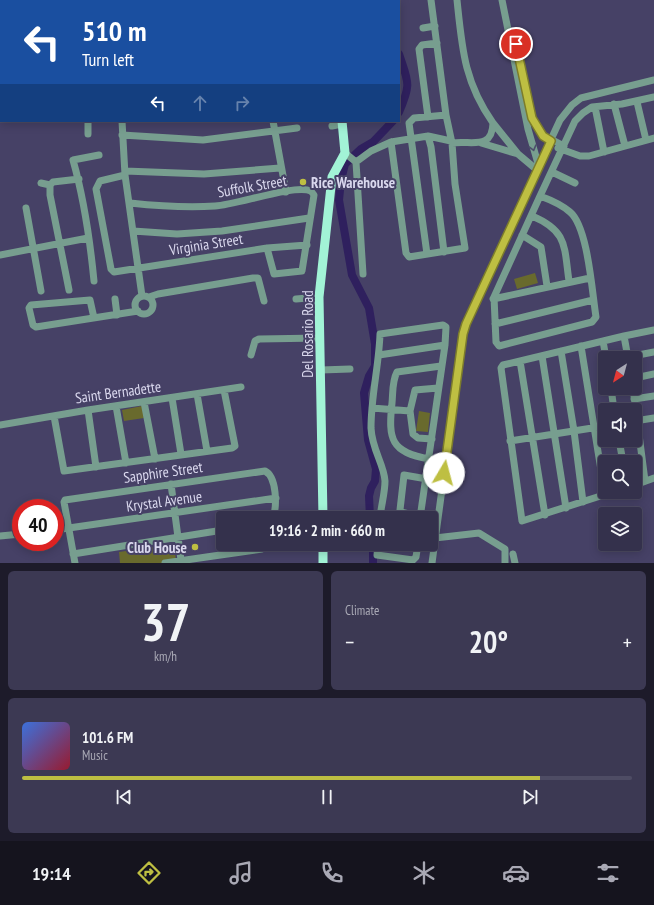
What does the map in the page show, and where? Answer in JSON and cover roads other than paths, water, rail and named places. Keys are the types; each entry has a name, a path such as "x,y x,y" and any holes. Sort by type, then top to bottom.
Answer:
{"main road":[{"path":"342,123 351,157"},
{"name":"Del Rosario Road","path":"323,511 319,297 332,177 351,157"},
{"path":"324,563 325,551"}],"street":[{"path":"391,142 407,256 411,258 465,248 455,184 452,142 446,114 431,0"},
{"path":"457,0 462,50 470,80 478,101 493,123 518,154 538,168"},
{"path":"502,0 528,129 538,168"},
{"path":"507,0 532,118 543,136 550,143 584,156 654,138"},
{"path":"423,28 435,26"},
{"path":"428,118 419,49 422,46 437,43"},
{"path":"438,511 463,334 471,312 565,112 581,98 654,80"},
{"path":"540,196 571,213 578,222 586,244 596,317 592,322 499,346 496,342 493,299 532,216 540,196 575,121 583,113 595,107 637,102 654,98"},
{"path":"637,102 646,140"},
{"path":"614,104 625,146"},
{"path":"595,107 604,152"},
{"path":"427,254 409,123 411,119 428,118 446,114"},
{"path":"88,122 88,134"},
{"path":"94,318 91,301 31,305 29,308 33,325 36,327 117,315 138,311 143,313 151,310 153,305 146,296 138,268 125,173 122,122"},
{"path":"273,122 280,168 286,192"},
{"path":"332,126 342,123"},
{"path":"481,143 489,138 493,123"},
{"path":"122,135 203,140 297,128"},
{"path":"362,274 351,157 371,151 391,142 428,136 452,142 481,143 518,154"},
{"path":"428,136 431,147 444,252"},
{"path":"94,280 79,179 74,158 99,155"},
{"path":"125,173 204,174 280,168"},
{"path":"552,172 574,183"},
{"name":"Virginia Street","path":"125,173 100,181 96,189 111,269 117,272 267,248 307,245"},
{"path":"41,183 50,185 53,182 79,179"},
{"path":"50,185 50,195 69,290"},
{"name":"Suffolk Street","path":"130,203 171,207 217,206 286,192 312,191 314,195 309,218 307,245 302,271 275,275 267,248"},
{"path":"26,208 32,249 41,291"},
{"path":"532,216 552,226 561,238 569,281"},
{"path":"133,230 177,234 222,231 309,218"},
{"path":"522,235 541,247 547,286"},
{"path":"0,255 88,238"},
{"path":"138,311 135,306 136,301 146,296 253,278 258,278 260,281 264,301"},
{"path":"493,299 569,281 590,278"},
{"path":"296,300 319,297"},
{"path":"115,299 117,315"},
{"path":"495,324 594,300"},
{"path":"381,511 385,482 372,445 372,408 379,355 380,334 443,325 446,327 445,345 438,388 427,479 421,511"},
{"path":"598,497 522,521 501,368 503,365 654,330"},
{"path":"624,336 627,351"},
{"path":"251,355 255,341 259,339 320,338"},
{"path":"603,341 605,351"},
{"path":"379,355 445,345"},
{"path":"581,346 599,455"},
{"path":"561,351 574,431 583,502"},
{"path":"642,354 654,352"},
{"path":"542,356 566,508"},
{"path":"520,361 545,515"},
{"path":"429,459 411,456 403,452 396,445 390,430 395,377 397,372 441,366"},
{"path":"321,370 350,369"},
{"path":"642,377 654,374"},
{"name":"Saint Bernadette","path":"0,425 241,387"},
{"path":"432,439 418,438 412,434 410,411 415,390 438,388"},
{"path":"54,416 62,469 67,472 181,454 232,448 235,446 224,390"},
{"path":"197,394 207,451"},
{"path":"633,395 634,403"},
{"path":"634,400 654,396"},
{"path":"172,398 181,454"},
{"path":"144,402 155,459"},
{"path":"116,406 126,463"},
{"path":"372,408 410,411"},
{"path":"88,410 96,467"},
{"path":"642,420 654,418"},
{"path":"510,441 598,427"},
{"path":"640,447 645,481"},
{"name":"Sapphire Street","path":"68,529 64,502 65,500 171,484 265,471 269,474 276,498"},
{"path":"400,511 404,475 427,479"},
{"path":"642,482 654,478"},
{"path":"171,484 180,560"},
{"path":"274,511 276,498"},
{"name":"Krystal Avenue","path":"64,529 276,498"},
{"path":"68,529 75,563"},
{"path":"73,554 216,531"},
{"path":"438,537 467,533 479,533 505,549 505,563"},
{"path":"0,536 12,535"},
{"path":"165,563 238,551"},
{"path":"377,551 377,555 413,560 416,557 417,551"},
{"path":"432,563 433,551"},
{"path":"513,554 515,563"}],"waterway":[{"path":"400,57 407,83 406,95 400,110"},
{"path":"370,511 369,496 375,481 376,469 368,440 364,393 369,376 375,366 375,344 369,308 352,275 339,200 341,180 345,164 361,149 373,142 392,122"},
{"path":"373,551 373,563"}],"place":[{"name":"Rice Warehouse","path":"303,182"},
{"name":"Club House","path":"195,547"}]}
